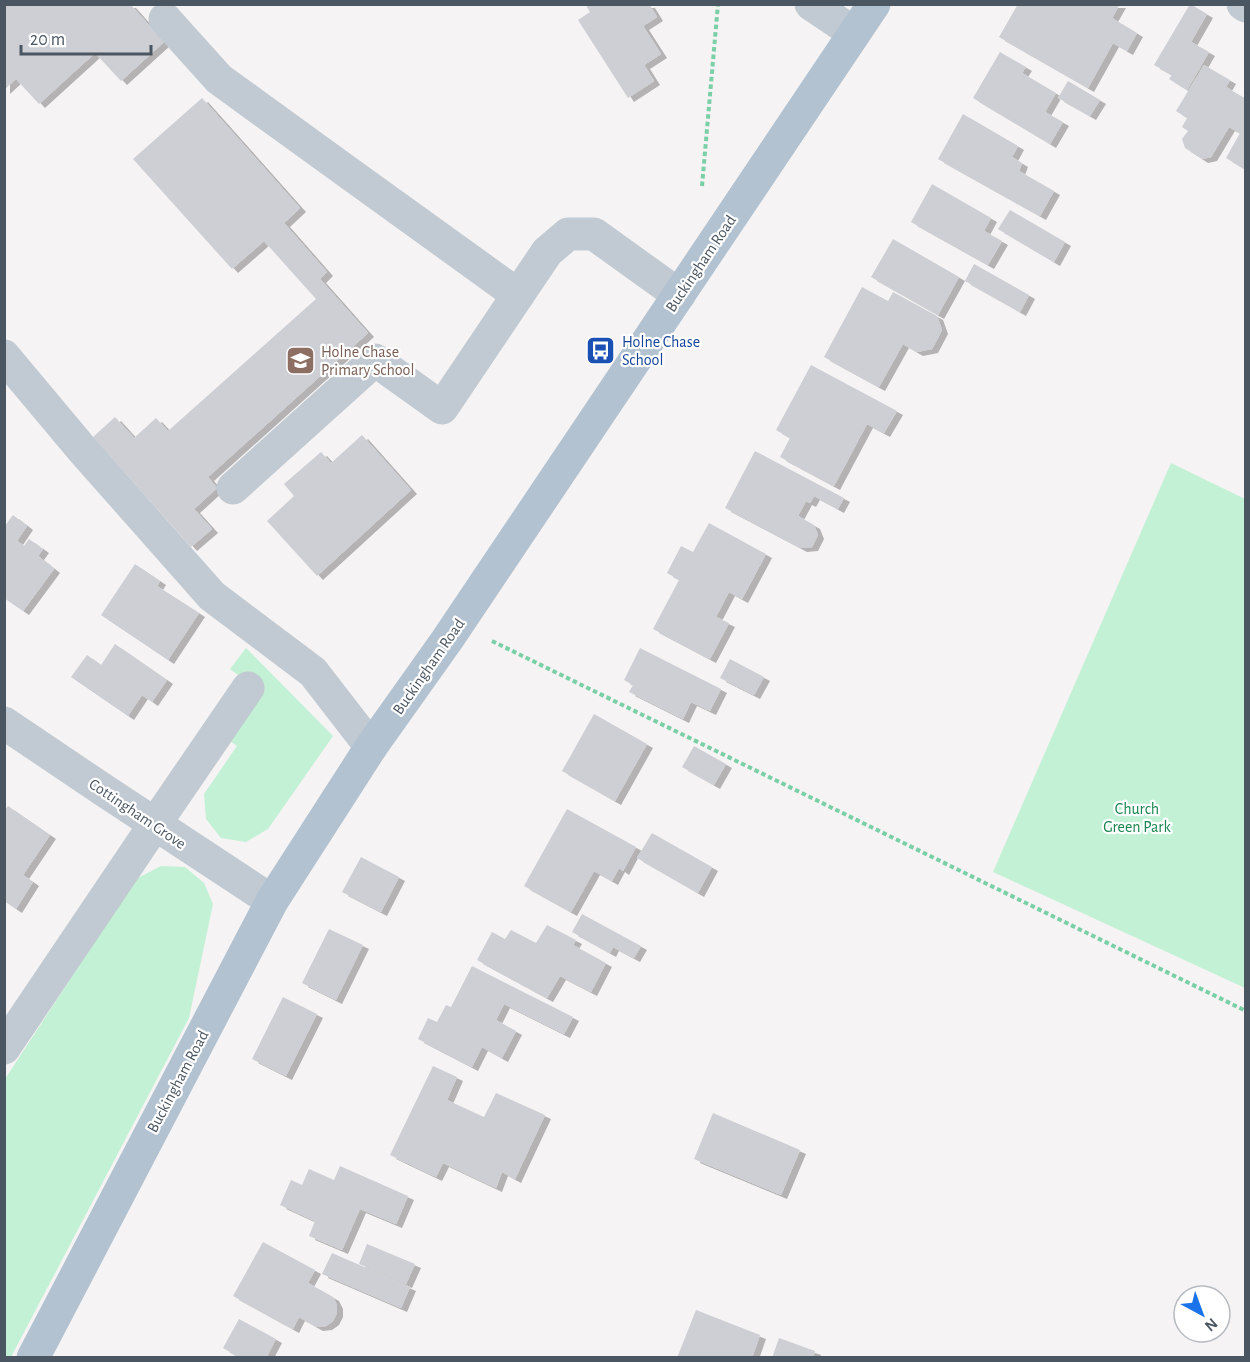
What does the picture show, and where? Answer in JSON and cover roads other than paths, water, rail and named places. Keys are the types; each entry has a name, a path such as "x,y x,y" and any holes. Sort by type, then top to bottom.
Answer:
{"main road":[{"name":"Buckingham Road","path":"33,1358 272,901 371,747 447,640 874,4"}],"street":[{"path":"811,4 854,33"},
{"path":"165,19 219,79 518,295"},
{"path":"233,488 375,360 442,408 547,252 568,234 594,234 679,295"},
{"path":"4,356 81,448 212,596 313,672 371,747"},
{"path":"4,1048 248,688"},
{"name":"Cottingham Grove","path":"4,723 272,901"}],"place":[{"name":"Holne Chase School","path":"601,350"},
{"name":"Holne Chase Primary School","path":"300,360"}],"park label":[{"name":"Church Green Park","path":"1137,817"}]}
